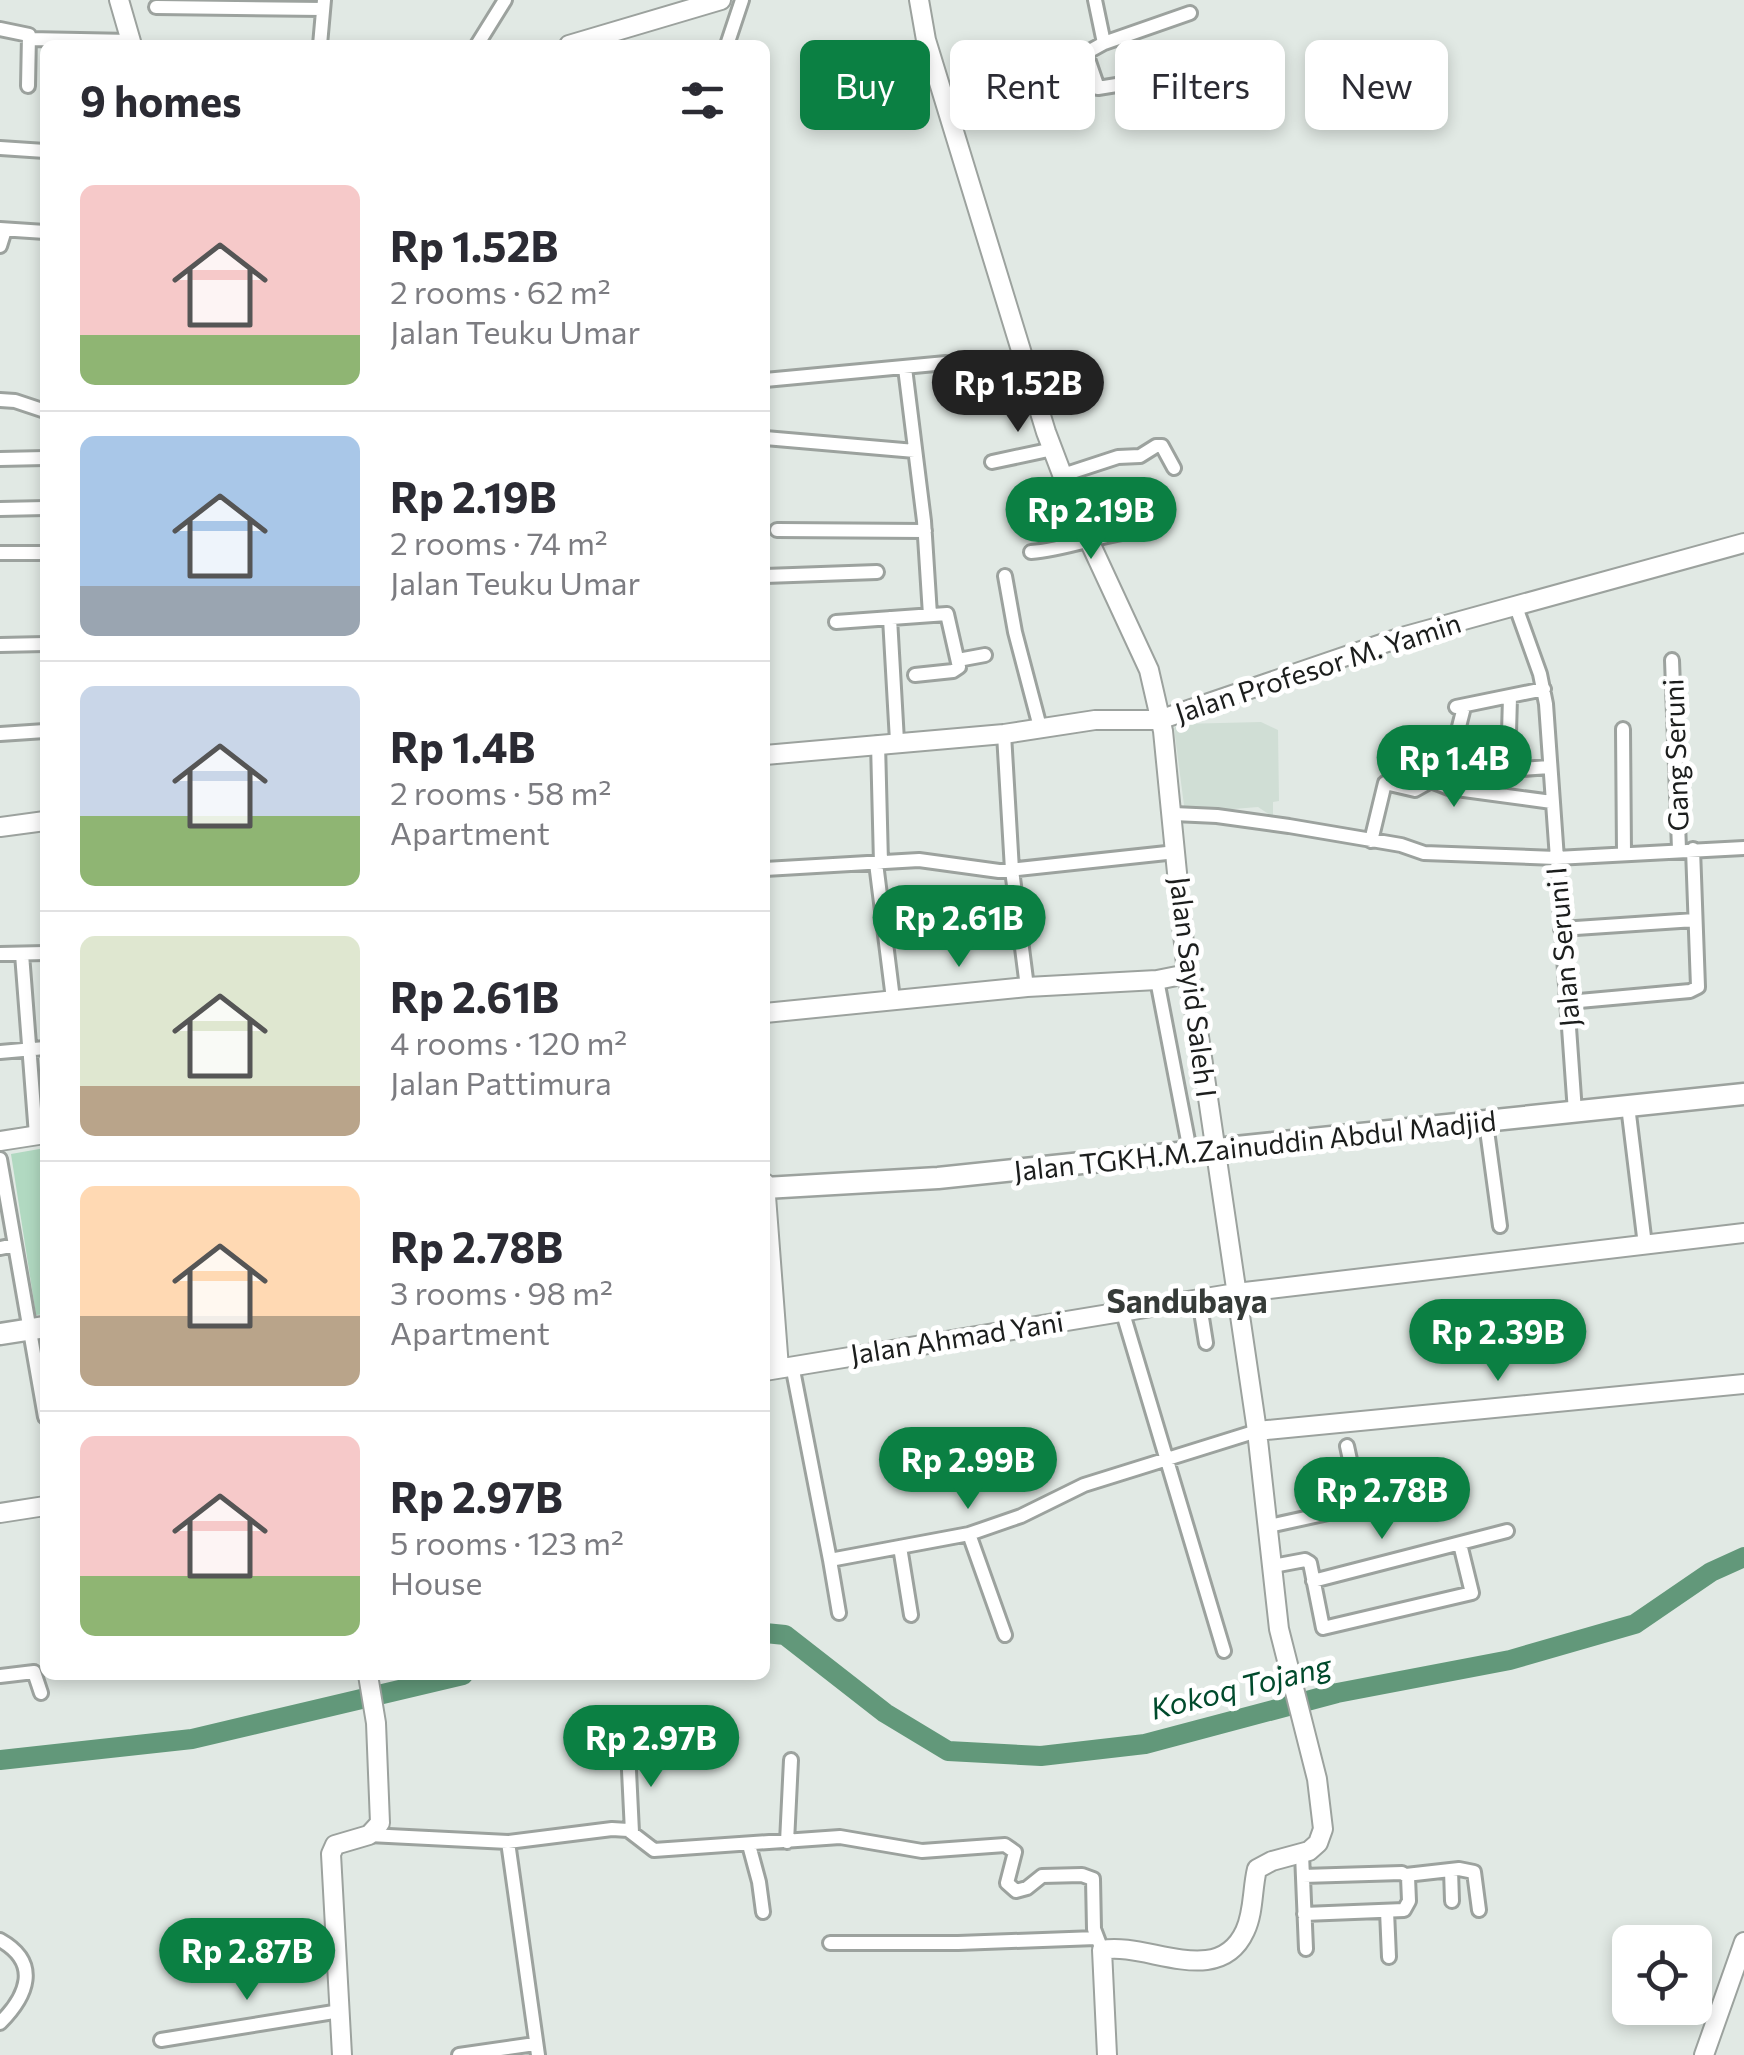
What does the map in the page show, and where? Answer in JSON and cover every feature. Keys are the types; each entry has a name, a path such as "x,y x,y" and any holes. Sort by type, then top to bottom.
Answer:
{"main road":[{"name":"Jalan TGKH.M.Zainuddin Abdul Madjid","path":"770,1186 938,1178 1744,1094"},
{"path":"0,1334 38,1328"}],"street":[{"path":"119,0 130,40"},
{"path":"480,40 505,0"},
{"path":"586,40 721,0"},
{"path":"729,40 742,0"},
{"name":"Jalan Sayid Saleh I","path":"919,0 926,40 1053,448 1079,519 1148,670 1159,720 1174,814 1187,974 1257,1431 1279,1630 1321,1798 1323,1829 1318,1843 1302,1854"},
{"path":"1094,0 1104,43"},
{"path":"156,7 323,4 320,40"},
{"path":"1115,86 1094,85 1086,53 1190,13"},
{"path":"0,29 28,34 28,86"},
{"path":"29,40 40,40"},
{"path":"0,148 40,151"},
{"path":"0,246 2,230 40,232"},
{"path":"770,380 946,363"},
{"path":"904,368 925,531 930,614"},
{"path":"0,400 14,400 40,409"},
{"path":"770,438 916,451"},
{"path":"1062,474 1140,456 1156,446 1162,446 1174,468"},
{"path":"992,462 1053,448"},
{"path":"0,458 40,458"},
{"path":"0,509 40,508"},
{"path":"778,530 925,531"},
{"path":"1031,552 1148,530"},
{"name":"Jalan Profesor M. Yamin","path":"770,754 1004,734 1095,720 1159,720 1402,637 1744,544"},
{"path":"0,553 40,552"},
{"path":"770,576 876,572"},
{"path":"1004,576 1014,632 1040,727"},
{"name":"Jalan Seruni I","path":"1516,607 1544,689 1576,1112"},
{"path":"836,622 948,616 957,670 915,675"},
{"path":"890,618 887,742 878,863 893,1000"},
{"path":"0,644 40,644"},
{"path":"958,660 985,655"},
{"name":"Gang Seruni","path":"1568,1002 1694,990 1699,982 1672,660"},
{"path":"1444,786 1460,707 1544,689"},
{"path":"1510,697 1508,770 1550,767"},
{"path":"1622,728 1624,852"},
{"path":"0,734 40,731"},
{"path":"1004,734 1012,870 1027,987"},
{"path":"1371,841 1385,783 1414,790 1431,782 1552,802"},
{"path":"1174,814 1216,816 1424,853 1556,858 1744,848"},
{"path":"0,827 40,821"},
{"path":"770,870 919,860 988,872 1176,852"},
{"path":"1561,929 1695,920"},
{"path":"0,954 40,952"},
{"path":"0,1141 40,1135 27,1049 22,954"},
{"path":"770,1012 1027,987 1157,980 1187,974"},
{"path":"1157,980 1190,1150"},
{"path":"0,1052 40,1048"},
{"path":"1628,1106 1645,1245"},
{"path":"1486,1123 1500,1226"},
{"path":"0,1159 15,1245 38,1328 40,1353"},
{"name":"Jalan Ahmad Yani","path":"779,1368 1236,1293 1744,1233"},
{"path":"0,1248 15,1245"},
{"path":"770,1251 779,1368 830,1560 840,1614"},
{"path":"1199,1299 1206,1343"},
{"path":"1122,1310 1224,1651"},
{"path":"830,1560 969,1534 1021,1516 1084,1484 1257,1431 1744,1384"},
{"path":"1346,1446 1360,1506"},
{"path":"1269,1526 1419,1493"},
{"path":"0,1514 40,1507"},
{"path":"1313,1581 1507,1531"},
{"path":"969,1534 1005,1636"},
{"path":"1273,1566 1305,1560 1312,1568 1323,1628 1472,1593 1460,1544"},
{"path":"900,1547 912,1615"},
{"path":"0,1676 31,1671 37,1676 41,1693"},
{"path":"369,1680 376,1723 381,1814 376,1830 369,1835"},
{"path":"628,1750 632,1832"},
{"path":"788,1842 791,1760"},
{"path":"342,2055 332,1849 369,1835 508,1842 612,1829 632,1832 654,1850 850,1837 922,1851 1005,1845 1015,1852 1007,1883 1016,1890 1028,1888 1042,1876 1082,1875 1094,1880 1106,2055"},
{"path":"459,2055 536,2050 508,1842"},
{"path":"749,1844 760,1882 763,1912"},
{"path":"830,1943 1099,1944 1193,1961 1235,1948 1247,1928 1257,1870 1272,1861 1302,1854 1306,1948"},
{"path":"1451,1870 1452,1901"},
{"path":"1303,1876 1470,1870 1476,1875 1479,1910"},
{"path":"1304,1914 1404,1910 1408,1906 1406,1875"},
{"path":"1386,1911 1389,1957"},
{"path":"0,1940 12,1946 23,1960 27,1978 22,1998 0,2023"},
{"path":"1704,2055 1737,1986 1744,1942"},
{"path":"162,2040 340,2012"}],"shaded area":[{"path":"1261,722 1278,730 1279,801 1273,802 1273,817 1258,807 1185,813 1174,728 1179,724"}],"green space":[{"path":"40,1149 40,1315 36,1315 11,1154"}],"waterway":[{"name":"Kokoq Tojang","path":"770,1634 785,1635 885,1713 948,1751 1041,1756 1145,1744 1337,1693 1510,1660 1635,1624 1711,1572 1744,1557"},
{"name":"Kokoq Tojang","path":"0,1760 192,1739 442,1680"}],"district":[{"name":"Sandubaya","path":"1187,1302"}]}
